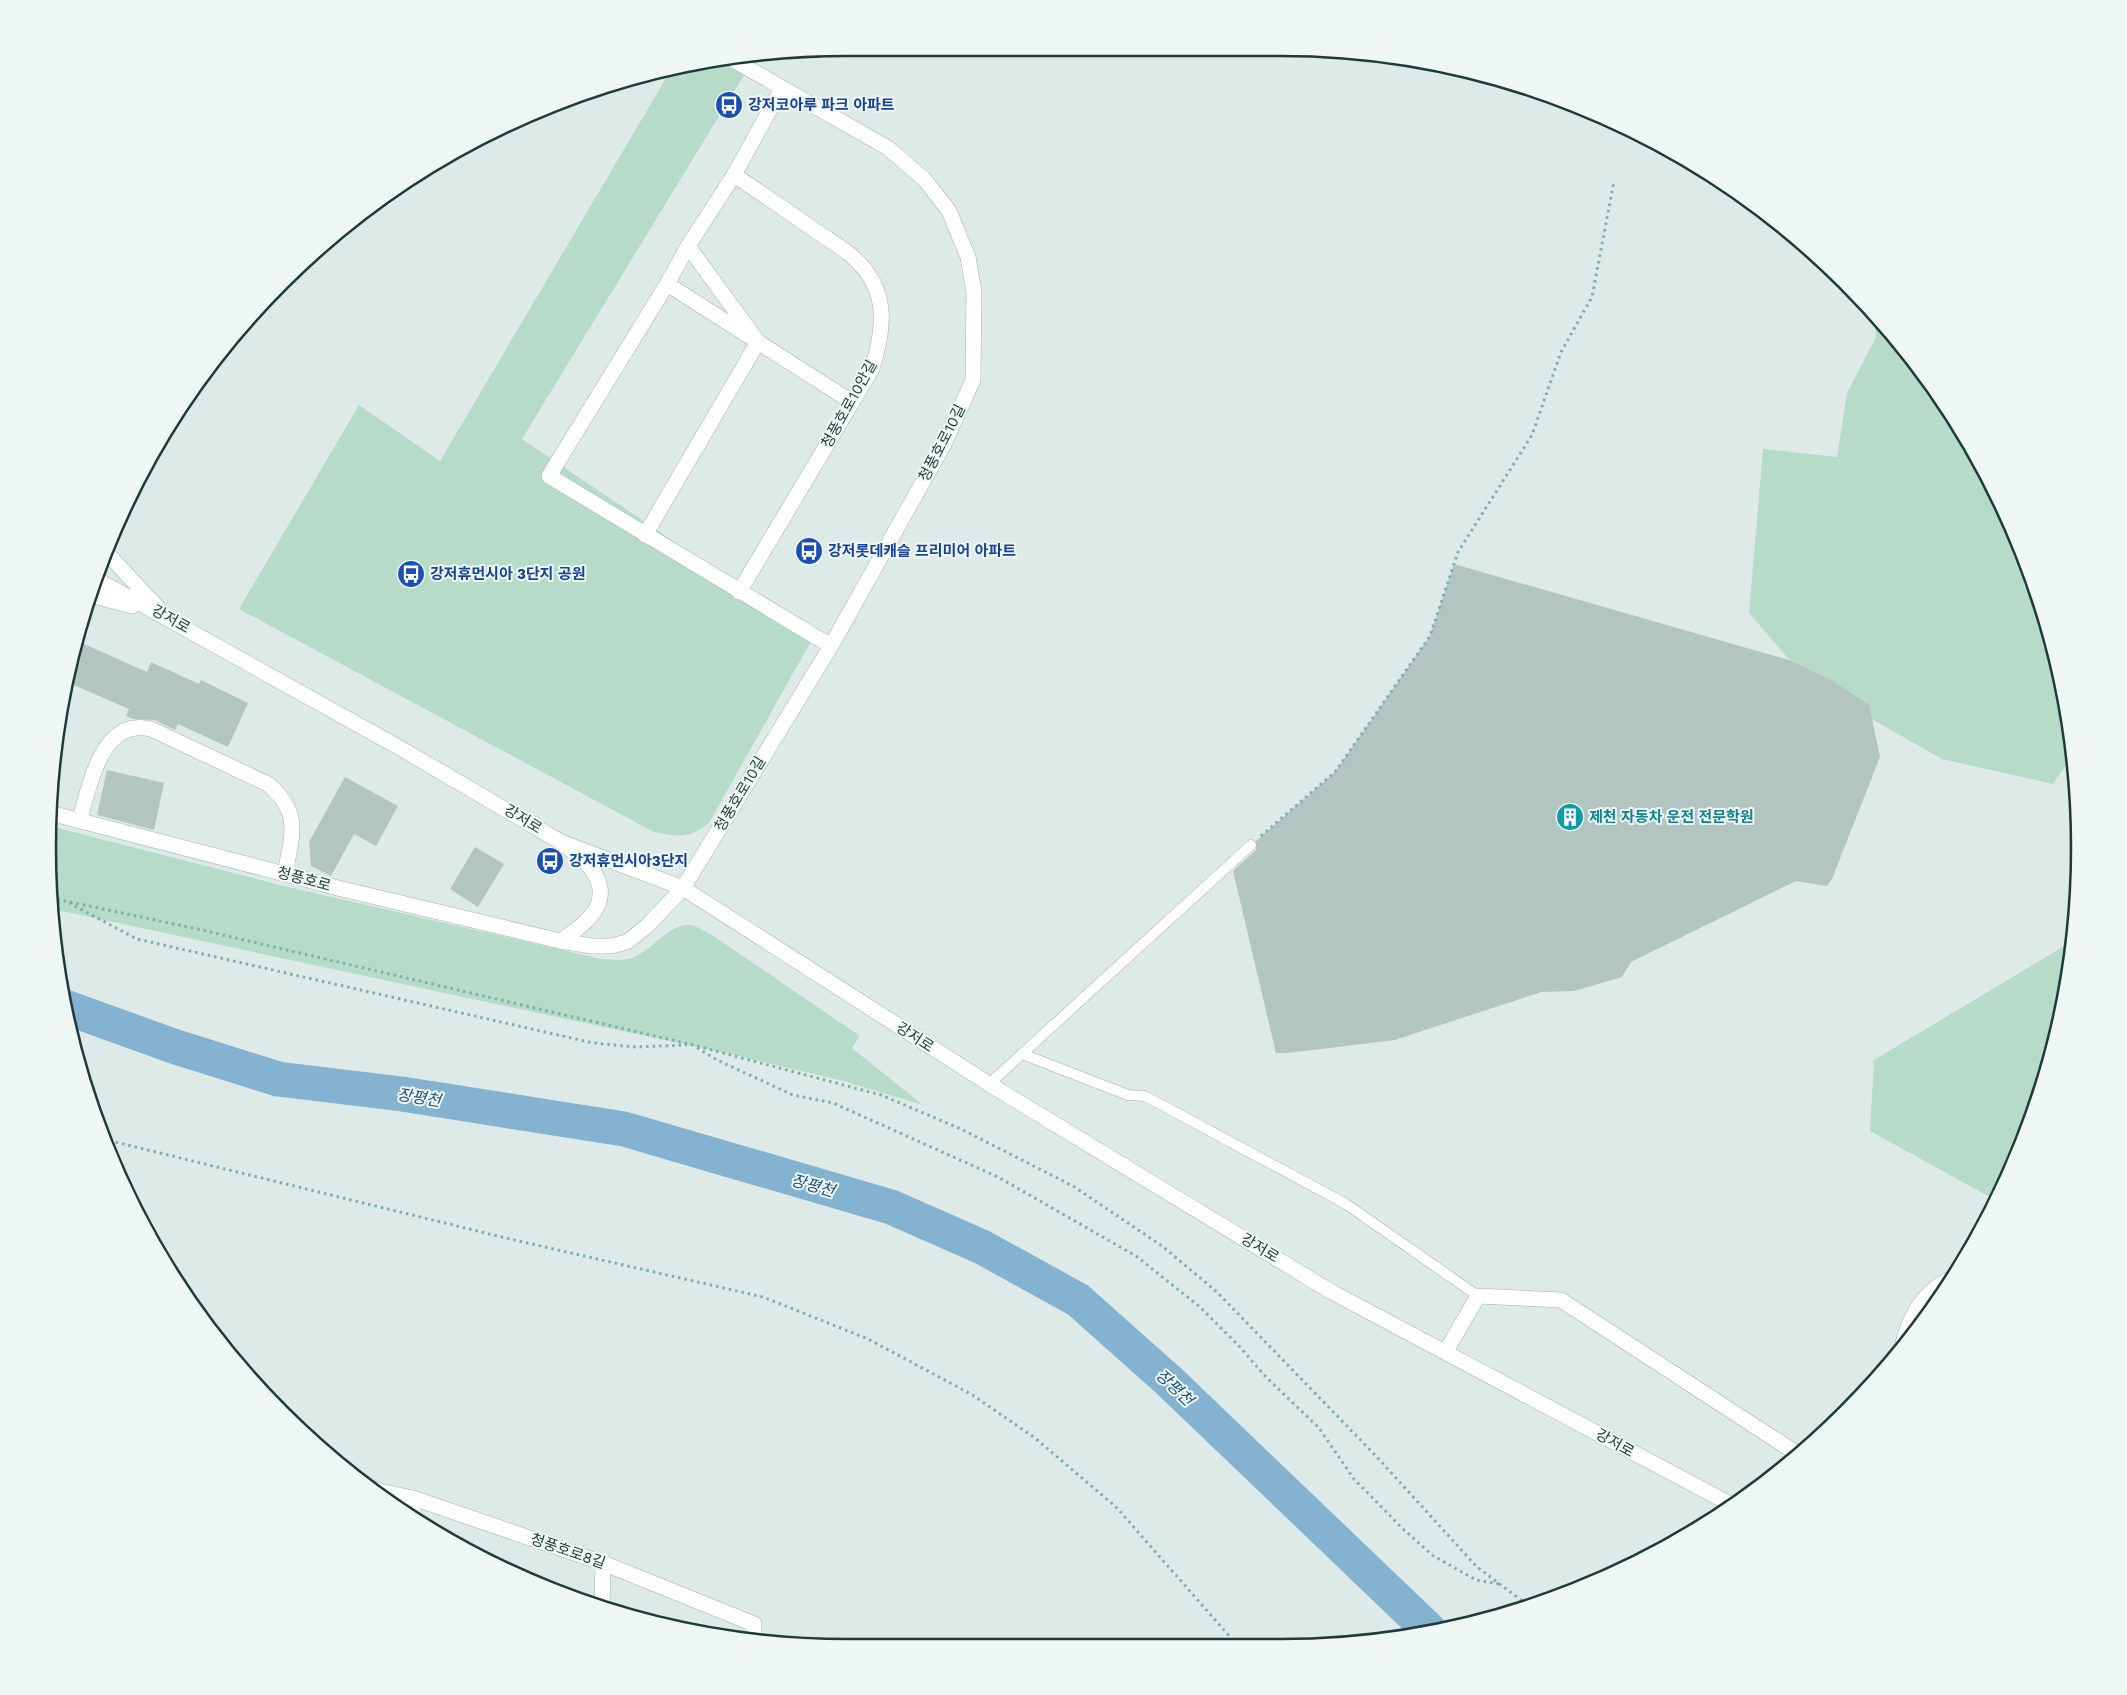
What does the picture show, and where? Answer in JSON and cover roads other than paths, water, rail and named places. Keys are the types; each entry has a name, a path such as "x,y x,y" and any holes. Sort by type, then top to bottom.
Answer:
{"street":[{"name":"청풍호로10길","path":"683,888 830,646 944,444 973,380 974,292 968,257 949,211 925,180 888,148 740,64"},
{"path":"782,88 734,175 688,246 667,284 549,476 830,646"},
{"name":"청풍호로10안길","path":"734,175 853,257 871,278 878,293 883,316 881,340 872,370 739,592"},
{"path":"688,246 758,342"},
{"path":"667,284 852,402"},
{"path":"645,535 758,342"},
{"path":"111,558 165,616"},
{"name":"강저로","path":"102,582 478,792 561,842 683,888 989,1084 1330,1291 1446,1351 1725,1501"},
{"path":"97,596 165,616"},
{"path":"79,821 96,767 113,737 121,730 132,728 151,729 268,784 281,795 291,813 292,825 285,874"},
{"name":"청풍호로","path":"57,815 285,874 560,941 592,946 612,946 628,942 647,926 683,888"},
{"path":"560,941 590,919 596,910 601,893 598,879 588,865 561,842"},
{"path":"1907,1328 1910,1319 1922,1302 1933,1293"},
{"path":"1446,1351 1478,1296 1561,1300 1791,1450"},
{"name":"청풍호로8길","path":"392,1494 413,1498 603,1563 754,1624 754,1633"},
{"path":"413,1498 413,1508"},
{"path":"602,1600 603,1563"}],"lane":[{"path":"989,1084 1251,845"},
{"path":"1022,1054 1128,1095 1145,1096 1346,1204 1478,1296"}],"waterway":[{"name":"장평천","path":"73,1010 173,1046 278,1079 402,1094 624,1129 891,1207 982,1247 1078,1300 1169,1381 1424,1626"}],"place":[{"name":"강저코아루 파크 아파트","path":"729,105"},
{"name":"강저롯데캐슬 프리미어 아파트","path":"809,551"},
{"name":"강저휴먼시아 3단지 공원","path":"411,574"},
{"name":"제천 자동차 운전 전문학원","path":"1570,817"},
{"name":"강저휴먼시아3단지","path":"550,861"}]}
